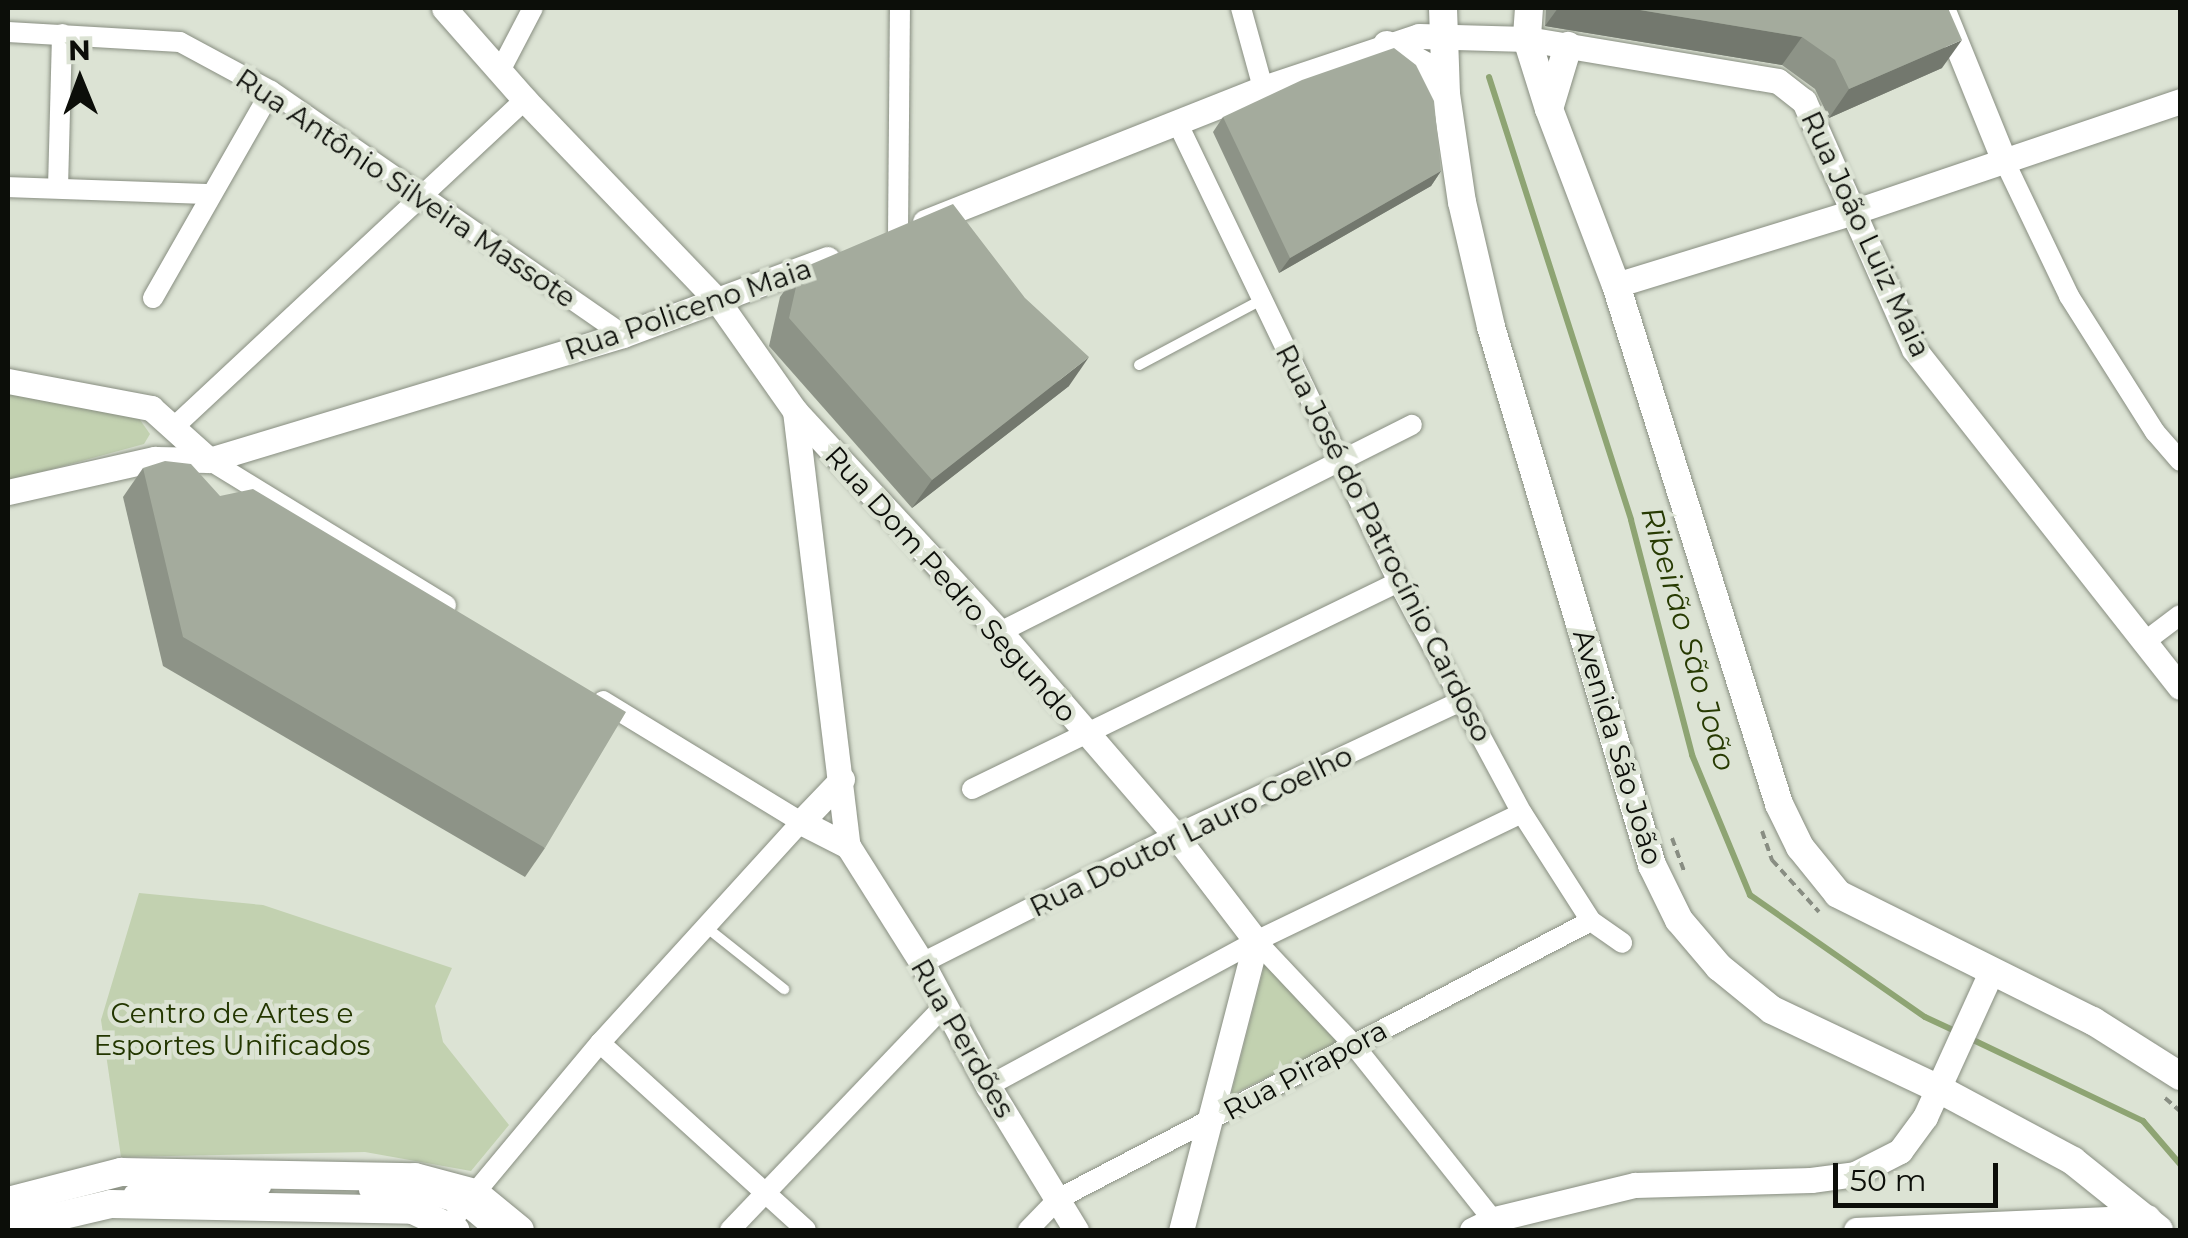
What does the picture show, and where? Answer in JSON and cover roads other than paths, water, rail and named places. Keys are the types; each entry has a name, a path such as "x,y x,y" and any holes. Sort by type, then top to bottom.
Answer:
{"main road":[{"path":"1529,8 1528,40 1549,109 1616,286 1778,804 1800,847 1838,894 1986,983 2093,1021 2180,1076"},
{"name":"Avenida São João","path":"1442,21 1446,94 1462,202 1490,327 1652,865 1678,920 1719,968 1772,1010 1944,1078 2073,1160 2154,1224"},
{"path":"1387,45 1427,67 1446,94"},
{"path":"1549,109 1568,46"},
{"path":"8,1201 121,1172 415,1177 457,1217"},
{"path":"8,1228 111,1204 413,1210 520,1230"}],"street":[{"name":"Rua Dom Pedro Segundo","path":"444,8 525,100 717,300 795,410 1000,632 1176,836 1256,941"},
{"path":"500,71 532,8"},
{"path":"898,232 900,8"},
{"path":"1240,8 1264,88"},
{"path":"1942,8 2003,158 2069,296 2155,432 2180,462"},
{"name":"Rua Policeno Maia","path":"8,492 155,459 208,460 623,335 1442,21 1528,40"},
{"name":"Rua Antônio Silveira Massote","path":"8,32 180,42 272,91 623,335"},
{"path":"58,188 62,34"},
{"name":"Rua João Luiz Maia","path":"1528,40 1778,81 1804,101 1850,213 1914,349 2180,687"},
{"path":"154,298 272,91"},
{"path":"155,459 174,426 525,100"},
{"path":"1616,286 1850,213 2003,158 2180,102"},
{"name":"Rua José do Patrocínio Cardoso","path":"1178,122 1398,582 1522,813 1591,921 1622,943"},
{"path":"8,188 212,194"},
{"path":"8,380 151,408 208,460 462,615"},
{"path":"795,410 848,846"},
{"path":"1000,632 1412,426"},
{"path":"801,468 818,471 840,460"},
{"path":"972,788 1398,582"},
{"path":"2143,644 2180,615"},
{"path":"581,688 801,822 848,846"},
{"name":"Rua Doutor Lauro Coelho","path":"922,964 1176,836 1461,700"},
{"path":"457,1217 600,1043 842,779"},
{"path":"988,1086 1256,941 1522,813"},
{"name":"Rua Perdões","path":"848,846 922,964 988,1086 1076,1230"},
{"name":"Rua Pirapora","path":"1028,1230 1058,1199 1591,921"},
{"path":"1256,941 1352,1044 1489,1226 1635,1185 1810,1180 1856,1174 1900,1151 1944,1078 1986,983"},
{"path":"1181,1230 1256,941"},
{"path":"730,1230 943,1007"},
{"path":"600,1043 806,1230"},
{"path":"8,1215 112,1192 288,1186 412,1191 457,1217 491,1230"},
{"path":"1856,1230 2154,1224"}],"lane":[{"path":"1139,366 1263,299"},
{"path":"706,927 784,988"}],"waterway":[{"name":"Ribeirão São João","path":"1489,77 1631,520 1692,755 1750,895 1925,1017 1957,1032"},
{"name":"Ribeirão São João","path":"1969,1038 2143,1121 2180,1164"}],"park label":[{"name":"Centro de Artes e Esportes Unificados","path":"232,1029"}]}
